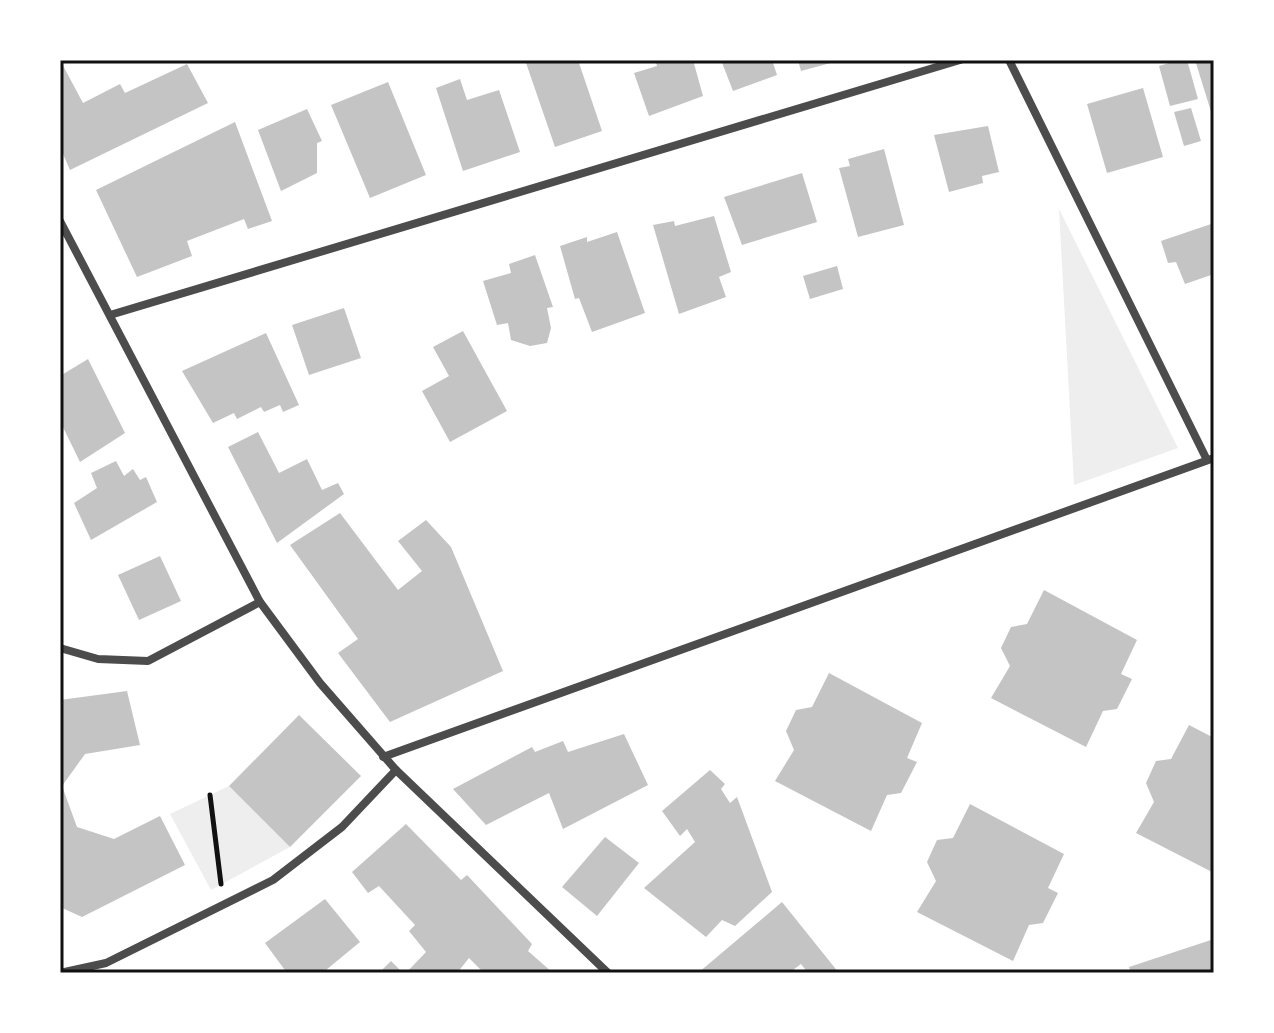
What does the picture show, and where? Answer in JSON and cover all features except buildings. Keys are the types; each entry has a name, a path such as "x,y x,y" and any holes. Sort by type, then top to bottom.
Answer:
{"street":[{"path":"110,315 960,60"},
{"path":"383,757 1210,459 1009,60"},
{"path":"60,221 260,602 320,683 383,757 608,973"},
{"path":"60,648 98,659 148,661 260,602"},
{"path":"60,973 106,963 273,880 342,827 396,770"}],"path":[{"path":"210,795 223,904"}],"shaded area":[{"path":"1059,209 1178,448 1074,485"},
{"path":"229,786 290,847 211,890 170,814"}]}
